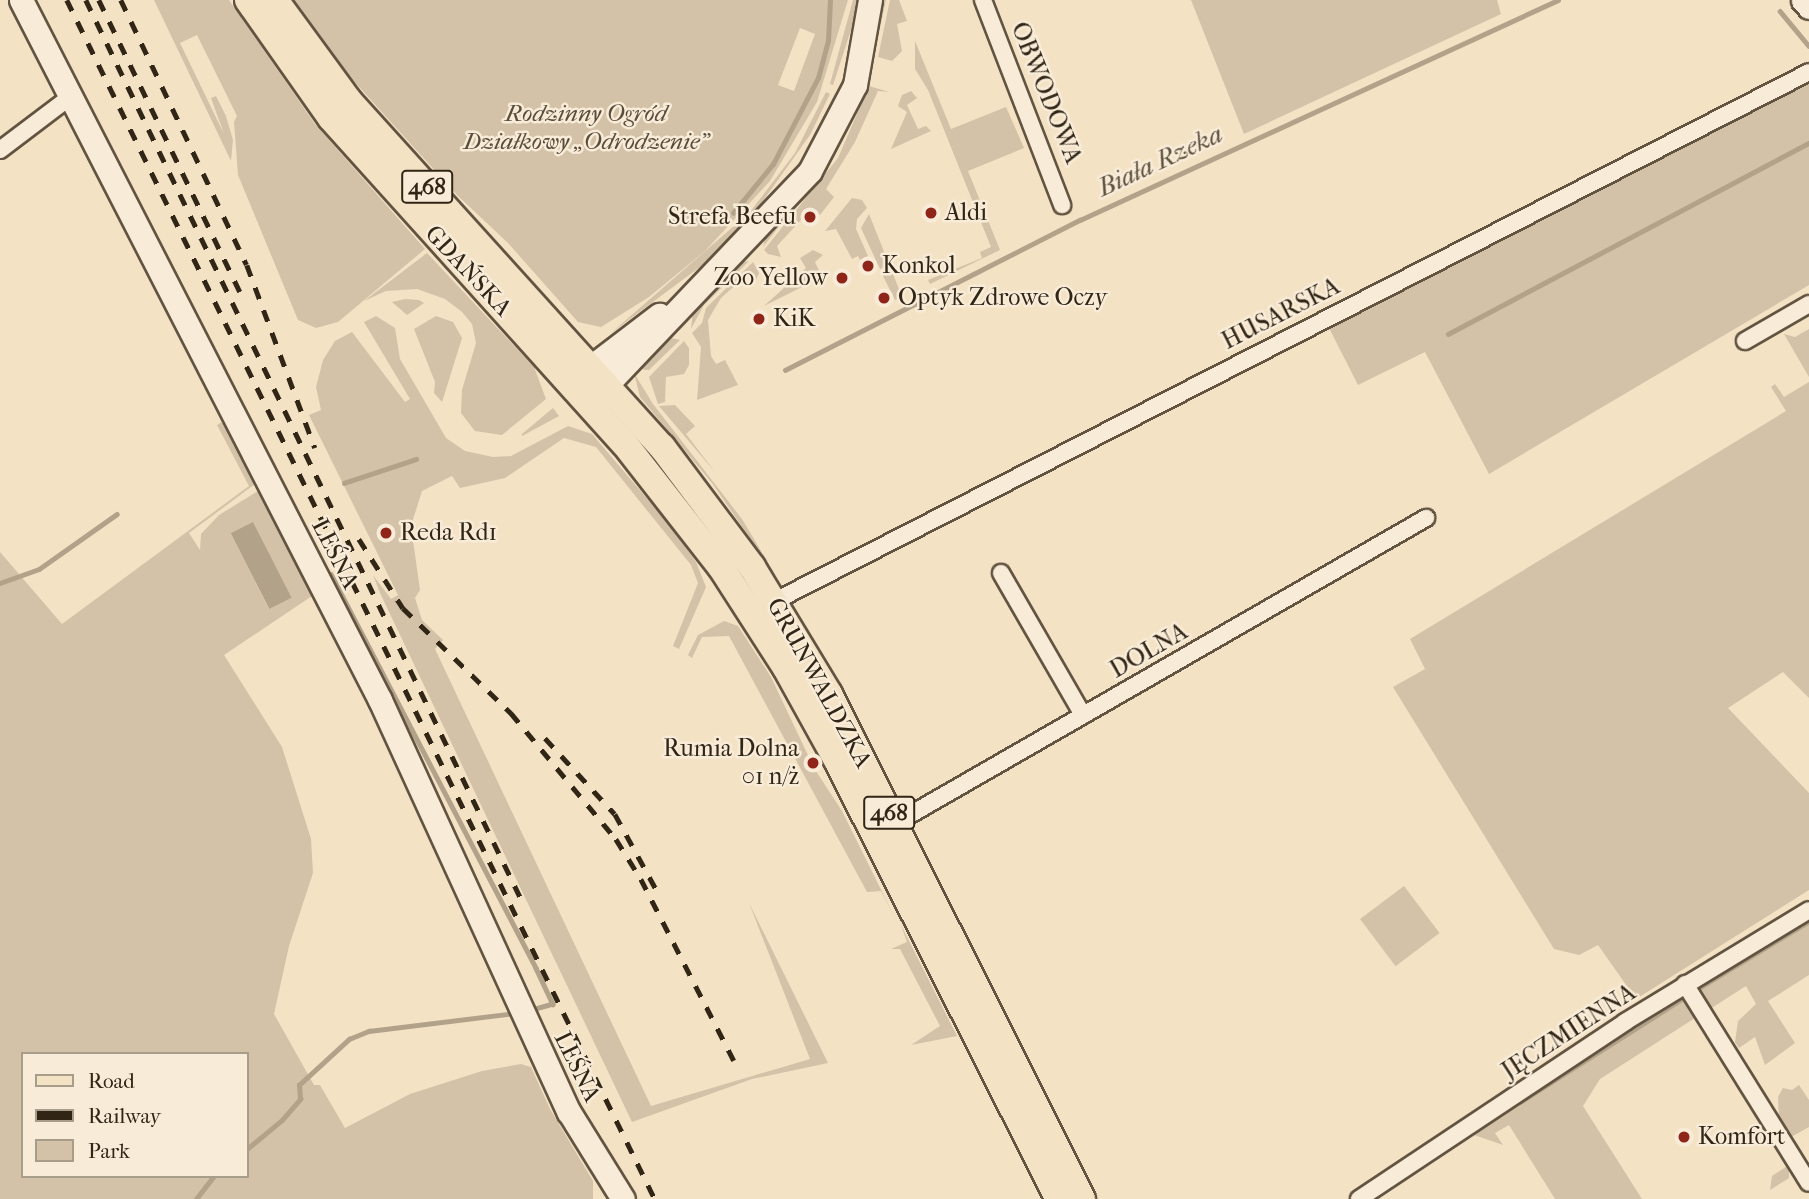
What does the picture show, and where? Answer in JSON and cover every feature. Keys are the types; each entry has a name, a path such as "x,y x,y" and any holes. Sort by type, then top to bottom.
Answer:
{"main road":[{"name":"GDAŃSKA","path":"248,0 304,84 348,139 647,469"},
{"name":"GDAŃSKA","path":"275,0 349,101 663,447"},
{"name":"GRUNWALDZKA","path":"663,447 775,601 829,694 1082,1199"},
{"name":"GRUNWALDZKA","path":"647,469 721,567 786,668 1059,1199"}],"street":[{"name":"LEŚNA","path":"21,0 380,700 548,1069 585,1139 623,1199"},
{"path":"588,404 810,171 837,126 855,85 856,58 870,0"},
{"name":"OBWODOWA","path":"983,0 1062,205"},
{"path":"1803,0 1809,7"},
{"name":"HUSARSKA","path":"775,601 1809,72"},
{"path":"0,150 70,97"},
{"path":"570,383 590,364 699,287"},
{"path":"1745,341 1809,304"},
{"name":"DOLNA","path":"894,824 1426,518"},
{"path":"1001,573 1083,715"},
{"name":"JĘCZMIENNA","path":"1359,1199 1685,984 1809,910"},
{"path":"1685,984 1809,1183"}],"green space":[{"path":"154,0 229,0 315,124 425,249 338,322 316,328 298,320 238,175 234,122 237,116 197,35 180,43 224,134 211,98 216,96 226,116 233,140 231,161"},
{"path":"233,0 238,0 529,357 312,116"},
{"name":"Rodzinny Ogród Działkowy „Odrodzenie”","path":"294,0 848,0 817,102 770,181 705,251 649,297 601,327 578,322 508,243 457,195 341,67","holes":["800,28 815,34 794,91 778,85"]},
{"path":"853,0 858,0 833,85 830,84"},
{"path":"882,0 886,0 875,52 873,43"},
{"path":"890,0 899,0 907,21 897,24 902,51 892,61 878,57"},
{"path":"1191,0 1497,0 1501,14 1244,134"},
{"path":"915,41 951,129 1006,107 1024,148 968,171 1000,250 930,284 928,280 982,258 980,252 991,247 928,90 915,69"},
{"path":"1809,81 1809,285 1489,474 1425,352 1358,385 1326,322"},
{"path":"869,86 889,92 878,91 855,142 826,189 834,197 820,215 810,210 777,246 781,257 768,254 764,250 838,158"},
{"path":"911,91 917,98 907,105 918,129 926,126 931,131 891,149 907,112 898,106 902,95"},
{"path":"826,92 830,94 810,135 753,215 704,264 611,333 750,212 795,153"},
{"path":"852,103 860,106 834,156 763,247 766,235 796,200"},
{"path":"852,198 862,200 867,208 857,219 856,229 868,256 860,260 858,256 852,259 836,229 825,231"},
{"path":"869,214 889,264 880,269 861,228"},
{"path":"813,250 823,255 815,262 822,277 764,306 806,268 800,258"},
{"path":"427,253 534,367 546,399 502,435 475,431 461,413 462,390 476,343 472,324 462,312 445,299 417,289 386,291 364,301"},
{"path":"749,261 704,305 691,329 693,310 738,263"},
{"path":"753,262 759,273 756,280 748,274 721,298 708,320 711,356 716,364 725,360 738,385 697,400 701,347 692,333 702,323 706,308"},
{"path":"890,266 902,297 895,300 881,272"},
{"path":"405,299 424,303 407,315 392,302"},
{"path":"376,316 395,328 400,359 446,438 465,451 493,457 511,456 568,426 592,434 667,522 696,562 706,587 679,649 673,646 698,583 691,565 596,447 564,438 505,478 460,488 452,476 422,491 411,526 420,590 415,598 422,620 443,640 435,649 651,1106 810,1059 749,903 828,1063 752,1079 632,1122 380,593 373,575 391,599 398,595 309,415 321,410 316,387 323,360 335,341 352,332 405,402 410,399 364,322"},
{"path":"436,316 453,322 462,338 442,402 434,393 435,382 414,329"},
{"path":"1809,329 1809,377 1784,334 1795,337"},
{"path":"671,338 680,340 649,370 644,370 639,364 657,344"},
{"path":"684,341 689,348 689,365 684,374 666,377 665,402 658,404 649,377"},
{"path":"634,373 653,404 742,519 776,576 712,483 640,397"},
{"path":"1809,382 1809,698 1783,672 1728,708 1809,793 1809,890 1636,999 1598,945 1579,955 1554,949 1393,687 1425,669 1410,639 1786,411 1771,387 1775,384 1784,397"},
{"path":"675,405 695,426 686,434 715,472 659,406"},
{"path":"553,408 559,416 522,436 522,434"},
{"path":"222,422 255,484 189,533 200,550 201,534 219,515 258,491 312,596 224,655 282,747 311,839 313,873 289,946 274,1014 314,1085 320,1085 345,1128 410,1094 482,1071 521,1064 531,1067 550,1109 593,1181 593,1199 0,1199 0,552 62,624 249,486 217,425","holes":["253,523 291,598 269,609 231,534"]},
{"path":"724,621 738,626 771,677 814,768 842,811 896,920 881,891 867,892 729,636 702,637 692,658 688,655 698,635"},
{"path":"1404,886 1440,933 1396,966 1360,919"},
{"path":"1809,924 1809,975 1768,1001 1795,1043 1765,1065 1755,1037 1739,1048 1735,1042 1738,1021 1756,1004 1746,986 1710,1009 1698,990"},
{"path":"901,925 957,1036 911,1045 940,1026 900,949 891,949 907,942"},
{"path":"1682,996 1698,1013 1695,1018 1600,1079 1583,1106 1642,1199 1555,1199 1509,1125 1495,1133 1503,1145 1474,1135 1370,1199"},
{"path":"1799,1085 1809,1100 1809,1127 1791,1137 1779,1122 1778,1097 1783,1088 1792,1090"},
{"path":"1789,1165 1789,1178 1770,1190 1772,1176"}],"shaded area":[{"path":"253,522 292,598 269,609 231,533"}],"waterway":[{"path":"733,213 773,164 818,78 828,41 830,0"},
{"name":"Biała Rzeka","path":"785,370 1080,220 1558,0"},
{"path":"1780,11 1809,46"},
{"path":"1448,334 1809,143"},
{"name":"Biała Rzeka","path":"344,483 416,459"},
{"path":"0,583 39,569 117,514"},
{"path":"331,574 553,1004 532,1010"},
{"path":"1699,988 1809,921"},
{"path":"1520,1102 1683,998"},
{"path":"248,1148 282,1120 300,1099 299,1085 349,1039 369,1031 508,1014"},
{"path":"196,1199 212,1178"}],"railway":[{"path":"67,0 655,1199"},
{"path":"86,0 524,905"},
{"path":"99,0 240,292"},
{"path":"121,0 247,265 315,448"},
{"path":"359,539 403,608 511,713 616,839 641,879 734,1061"},
{"path":"545,738 615,814 656,889"}],"place":[{"name":"Aldi","path":"931,213"},
{"name":"Strefa Beefu","path":"810,217"},
{"name":"Konkol","path":"868,266"},
{"name":"Zoo Yellow","path":"842,278"},
{"name":"Optyk Zdrowe Oczy","path":"884,298"},
{"name":"KiK","path":"759,319"},
{"name":"Reda Rd1","path":"386,533"},
{"name":"Rumia Dolna 01 n/ż","path":"813,763"},
{"name":"Komfort","path":"1684,1137"}]}
